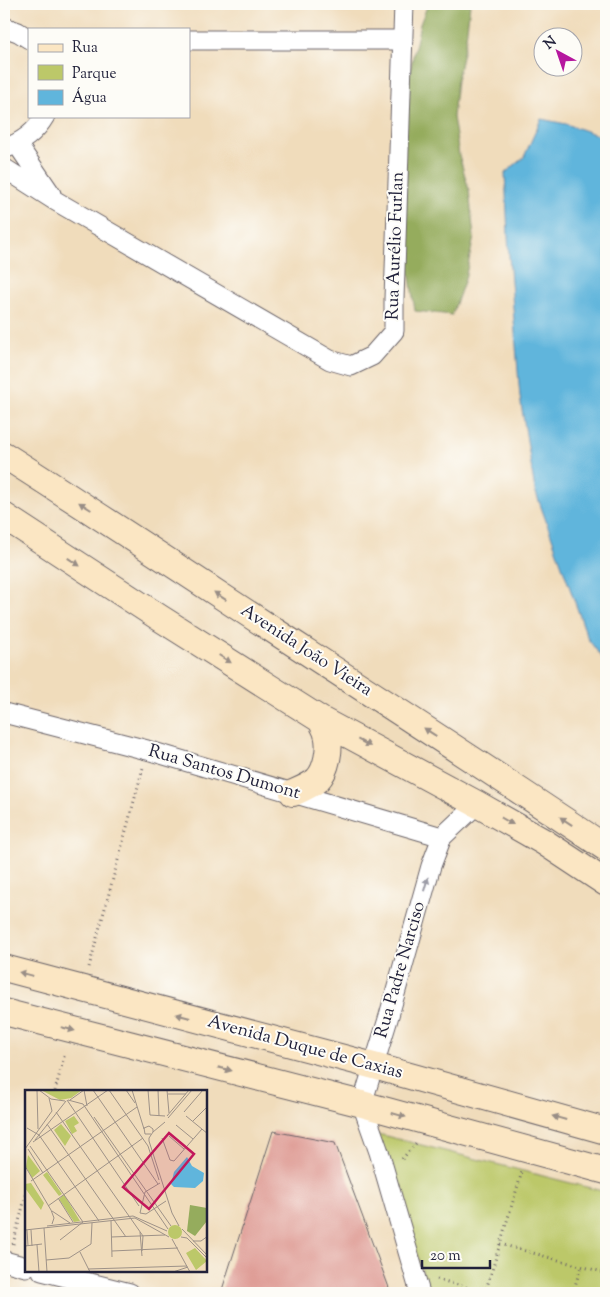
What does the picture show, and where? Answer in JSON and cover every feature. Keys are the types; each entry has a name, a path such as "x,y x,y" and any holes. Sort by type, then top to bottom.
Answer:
{"main road":[{"name":"Avenida João Vieira","path":"4,455 606,848"},
{"path":"4,516 321,720 544,842 606,883"},
{"path":"293,793 309,786 319,778 326,766 328,736 321,720"},
{"name":"Avenida Duque de Caxias","path":"4,968 374,1066 606,1131"},
{"path":"4,1012 362,1104 606,1171"}],"street":[{"name":"Rua Aurélio Furlan","path":"4,168 54,200 330,360 351,366 372,356 394,331 404,4"},
{"path":"190,40 403,40"},
{"path":"11,146 33,132 44,118"},
{"name":"Rua Aurélio Furlan","path":"11,146 54,200"},
{"name":"Rua Santos Dumont","path":"4,713 147,750 442,837"},
{"name":"Rua Padre Narciso","path":"362,1104 431,866 442,837 477,804"},
{"path":"362,1104 424,1285"},
{"path":"46,1272 130,1293"}],"path":[{"path":"83,990 147,750"},
{"path":"55,1090 71,1030"},
{"path":"409,1139 417,1142"},
{"path":"424,1285 485,1293 523,1169"},
{"path":"13,1263 25,1200"},
{"path":"500,1244 606,1273"},
{"path":"573,1293 581,1266"}],"green space":[{"path":"428,4 470,4 466,38 457,80 453,117 459,155 469,190 474,237 465,279 452,315 415,311 398,196 397,111 411,66 420,24"},
{"path":"378,1134 606,1192 606,1293 429,1293"}],"water":[{"path":"541,119 566,124 606,138 606,663 588,639 535,490 520,397 509,256 505,173 524,157"}],"building":[{"path":"273,1131 335,1143 391,1293 221,1293"}]}
